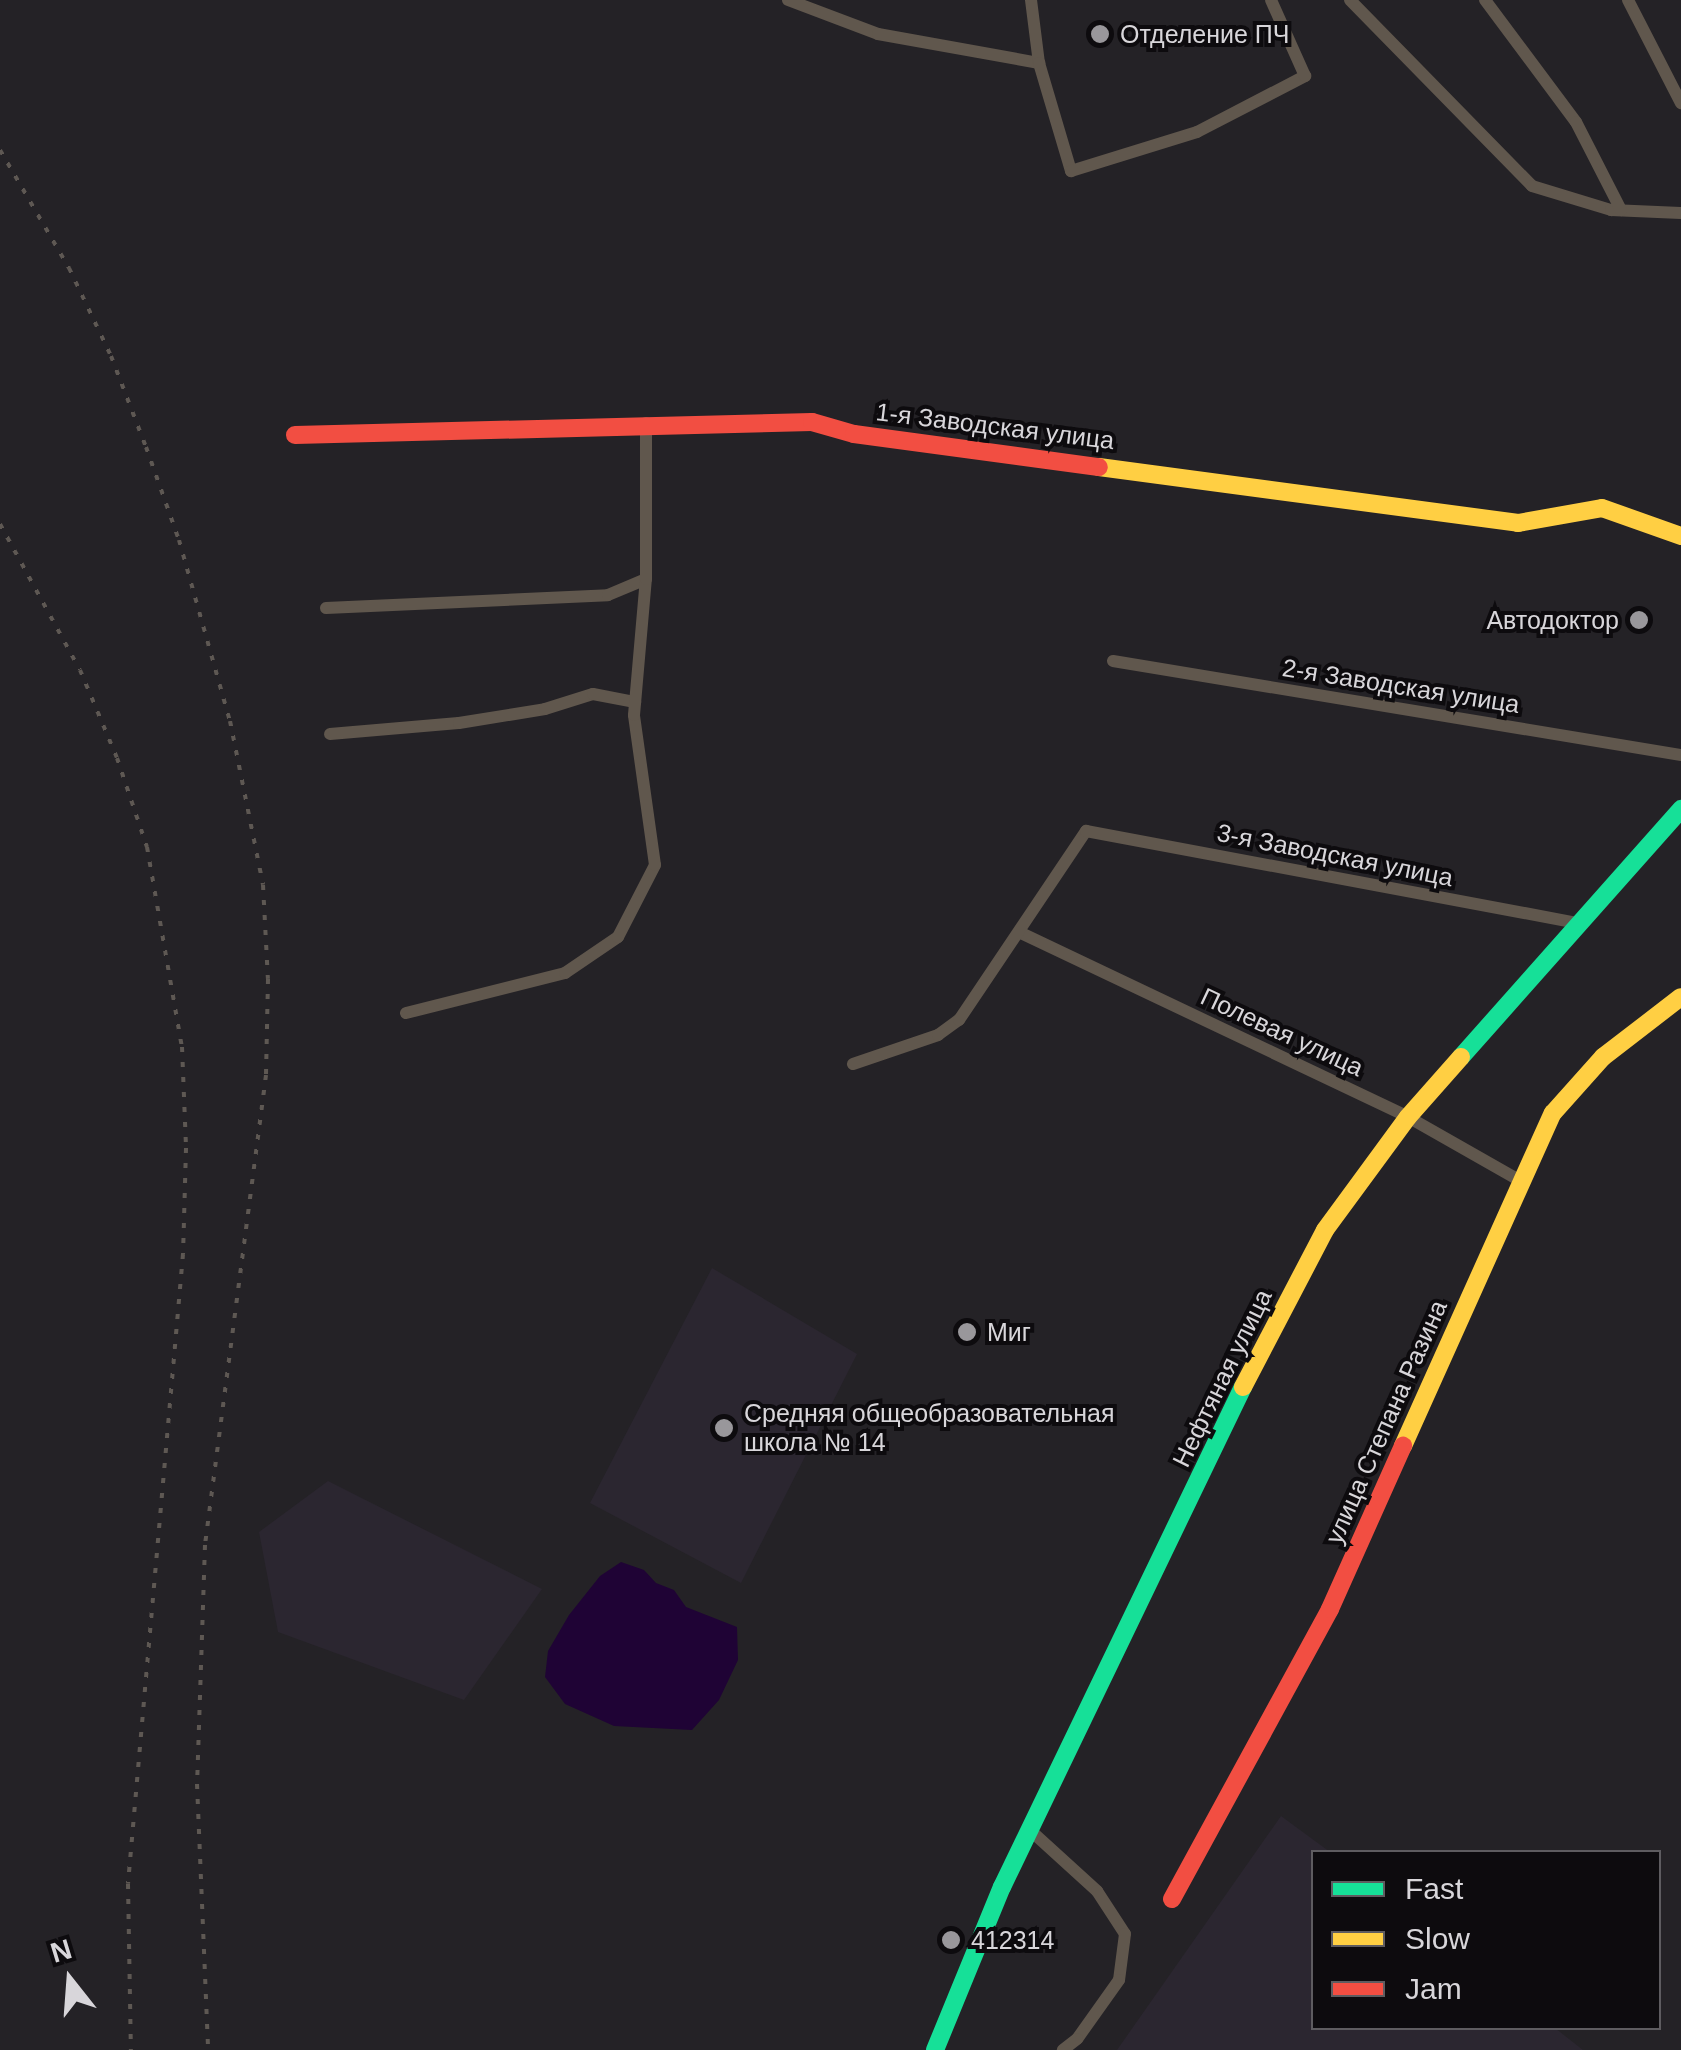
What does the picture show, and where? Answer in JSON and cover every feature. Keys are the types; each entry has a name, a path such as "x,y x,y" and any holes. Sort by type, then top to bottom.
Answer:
{"street":[{"path":"788,0 815,5 878,34 1039,63"},
{"path":"1031,0 1039,63 1071,171 1197,132 1306,76 1271,0"},
{"path":"1350,0 1532,186 1620,210 1681,213"},
{"path":"1485,0 1576,122 1620,210"},
{"path":"1628,0 1681,103"},
{"path":"406,1012 565,973 618,937 655,865 635,702 646,579 646,422"},
{"name":"1-я Заводская улица","path":"294,435 646,422 812,422 854,434 1518,523 1602,508 1681,536"},
{"path":"326,608 608,595 646,579"},
{"name":"2-я Заводская улица","path":"1113,661 1681,756"},
{"path":"330,734 459,723 545,709 593,694 635,702"},
{"name":"Нефтяная улица","path":"935,2050 1030,1830 1301,1272 1325,1230 1408,1117 1681,809"},
{"name":"3-я Заводская улица","path":"1021,933 1086,831 1576,923"},
{"path":"853,1064 938,1035 959,1020 1021,933"},
{"name":"Полевая улица","path":"1021,933 1408,1117 1520,1180"},
{"name":"улица Степана Разина","path":"1172,1899 1330,1610 1553,1113 1603,1057 1681,997"},
{"path":"1030,1830 1096,1891 1125,1934 1119,1980 1077,2038 1062,2050"}],"shaded area":[{"name":"Средняя общеобразовательная школа № 14","path":"712,1268 857,1354 741,1583 590,1503"},
{"path":"328,1481 542,1589 464,1700 278,1632 259,1532"},
{"path":"621,1562 644,1570 656,1583 674,1590 686,1607 737,1627 738,1660 719,1700 692,1730 614,1726 565,1704 545,1677 548,1651 569,1615 600,1576"},
{"path":"1281,1816 1327,1850 1311,1850 1311,2030 1558,2030 1583,2050 1117,2050"}],"railway":[{"path":"0,150 69,268 111,356 146,447 179,540 230,721 263,885 268,979 266,1075 205,1545 197,1784 208,2050"},
{"path":"0,524 80,670 117,758 147,847 182,1047 186,1148 183,1254 128,1884 131,2050"}],"traffic: fast":[{"path":"1461,1057 1681,809"},
{"path":"935,2050 1002,1887 1243,1387"}],"traffic: slow":[{"path":"1099,467 1518,523 1602,508 1681,536"},
{"path":"1403,1446 1553,1113 1603,1057 1681,997"},
{"path":"1243,1387 1325,1230 1408,1117 1461,1057"}],"traffic: jam":[{"path":"295,435 812,422 854,434 1099,467"},
{"path":"1172,1899 1330,1609 1403,1446"}],"place":[{"name":"Отделение ПЧ","path":"1100,34"},
{"name":"Автодоктор","path":"1639,620"},
{"name":"Миг","path":"967,1332"},
{"name":"Средняя общеобразовательная школа № 14","path":"724,1428"},
{"name":"412314","path":"951,1940"}]}
